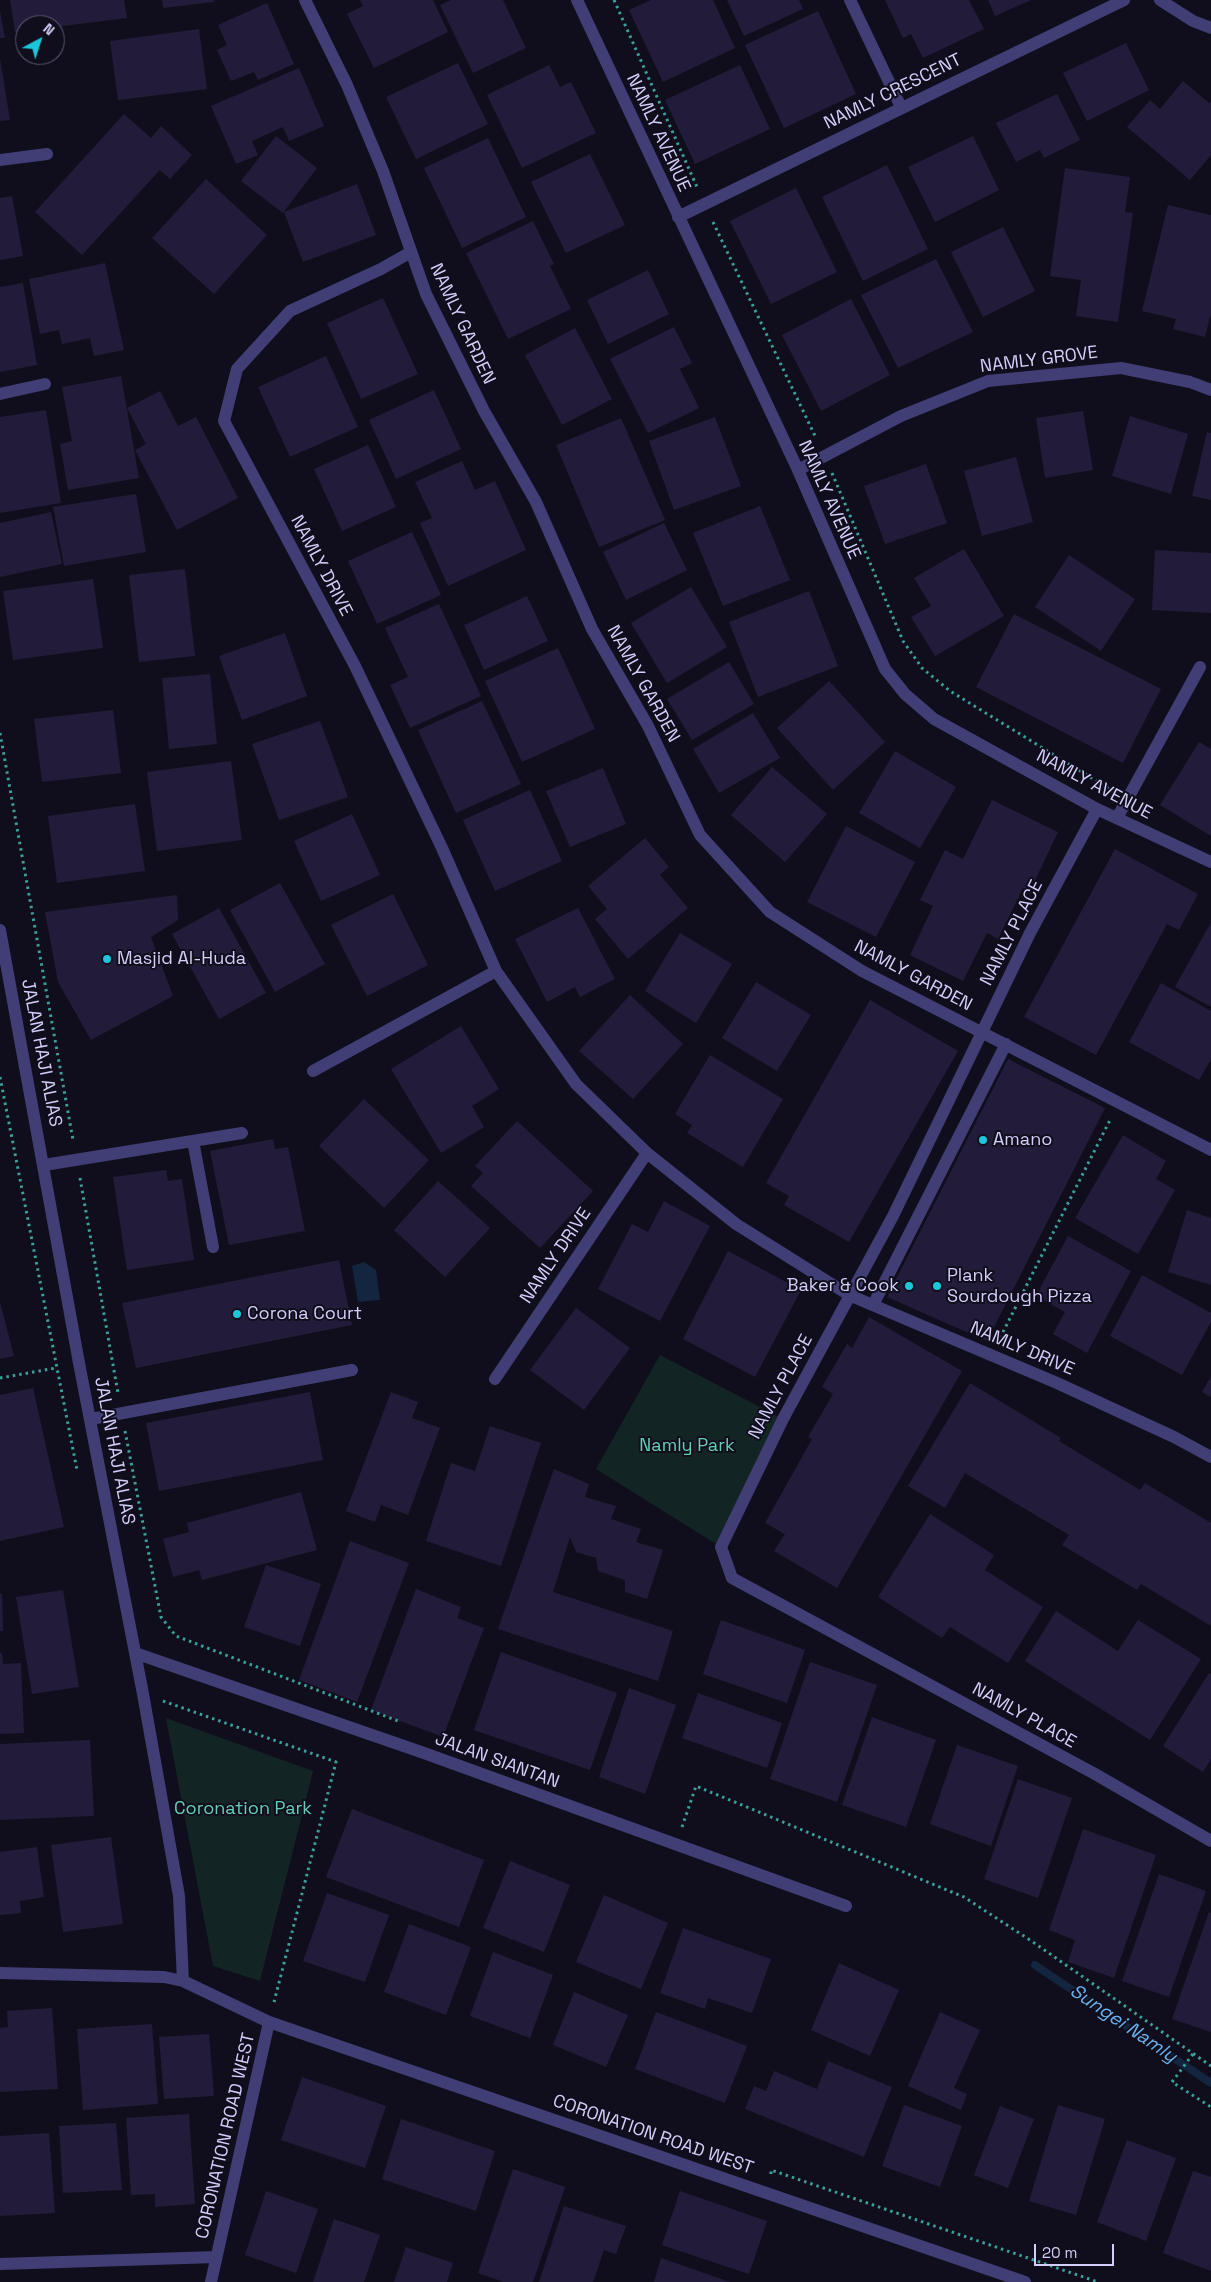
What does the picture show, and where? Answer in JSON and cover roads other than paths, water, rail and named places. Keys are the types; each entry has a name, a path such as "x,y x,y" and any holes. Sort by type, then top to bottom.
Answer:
{"street":[{"name":"NAMLY GARDEN","path":"305,0 351,94 383,171 426,294 484,411 536,502 592,629 648,726 700,835 770,912 862,970 1118,1104 1211,1150"},
{"name":"NAMLY AVENUE","path":"577,0 798,470 886,670 905,694 934,718 1098,809 1211,862"},
{"path":"850,0 901,107"},
{"name":"NAMLY CRESCENT","path":"678,217 1124,0"},
{"path":"1160,0 1193,21 1211,28"},
{"path":"0,160 46,154"},
{"name":"NAMLY DRIVE","path":"411,252 381,269 290,311 237,369 224,421 355,666 442,848 496,971 576,1084 647,1153 736,1224 849,1295 992,1355 1138,1420 1211,1457"},
{"name":"NAMLY GROVE","path":"798,470 901,416 988,381 1121,368 1190,382 1211,390"},
{"path":"0,394 45,384"},
{"path":"1117,818 1200,667"},
{"name":"NAMLY PLACE","path":"1098,809 1030,933 893,1216 775,1436 721,1547 732,1578 1095,1774 1211,1842"},
{"name":"JALAN HAJI ALIAS","path":"0,930 179,1896 183,1980"},
{"path":"313,1071 496,971"},
{"path":"873,1305 1006,1044"},
{"path":"44,1166 242,1133"},
{"path":"193,1142 213,1247"},
{"name":"NAMLY DRIVE","path":"495,1379 647,1153"},
{"path":"91,1419 352,1370"},
{"name":"JALAN SIANTAN","path":"135,1653 424,1753 846,1906"},
{"name":"CORONATION ROAD WEST","path":"0,1973 144,1976 183,1980 270,2022 1025,2282"},
{"name":"CORONATION ROAD WEST","path":"211,2282 270,2022"},
{"name":"CORONATION ROAD WEST","path":"0,2264 216,2258"}],"water":[{"path":"364,1262 376,1270 380,1300 358,1302 352,1266"}],"waterway":[{"name":"Sungei Namly","path":"1035,1965 1211,2083"}],"place":[{"name":"Masjid Al-Huda","path":"107,959"},
{"name":"Amano","path":"983,1140"},
{"name":"Baker & Cook","path":"909,1286"},
{"name":"Plank Sourdough Pizza","path":"937,1286"},
{"name":"Corona Court","path":"237,1314"}],"park label":[{"name":"Namly Park","path":"687,1446"},
{"name":"Coronation Park","path":"243,1809"}]}
